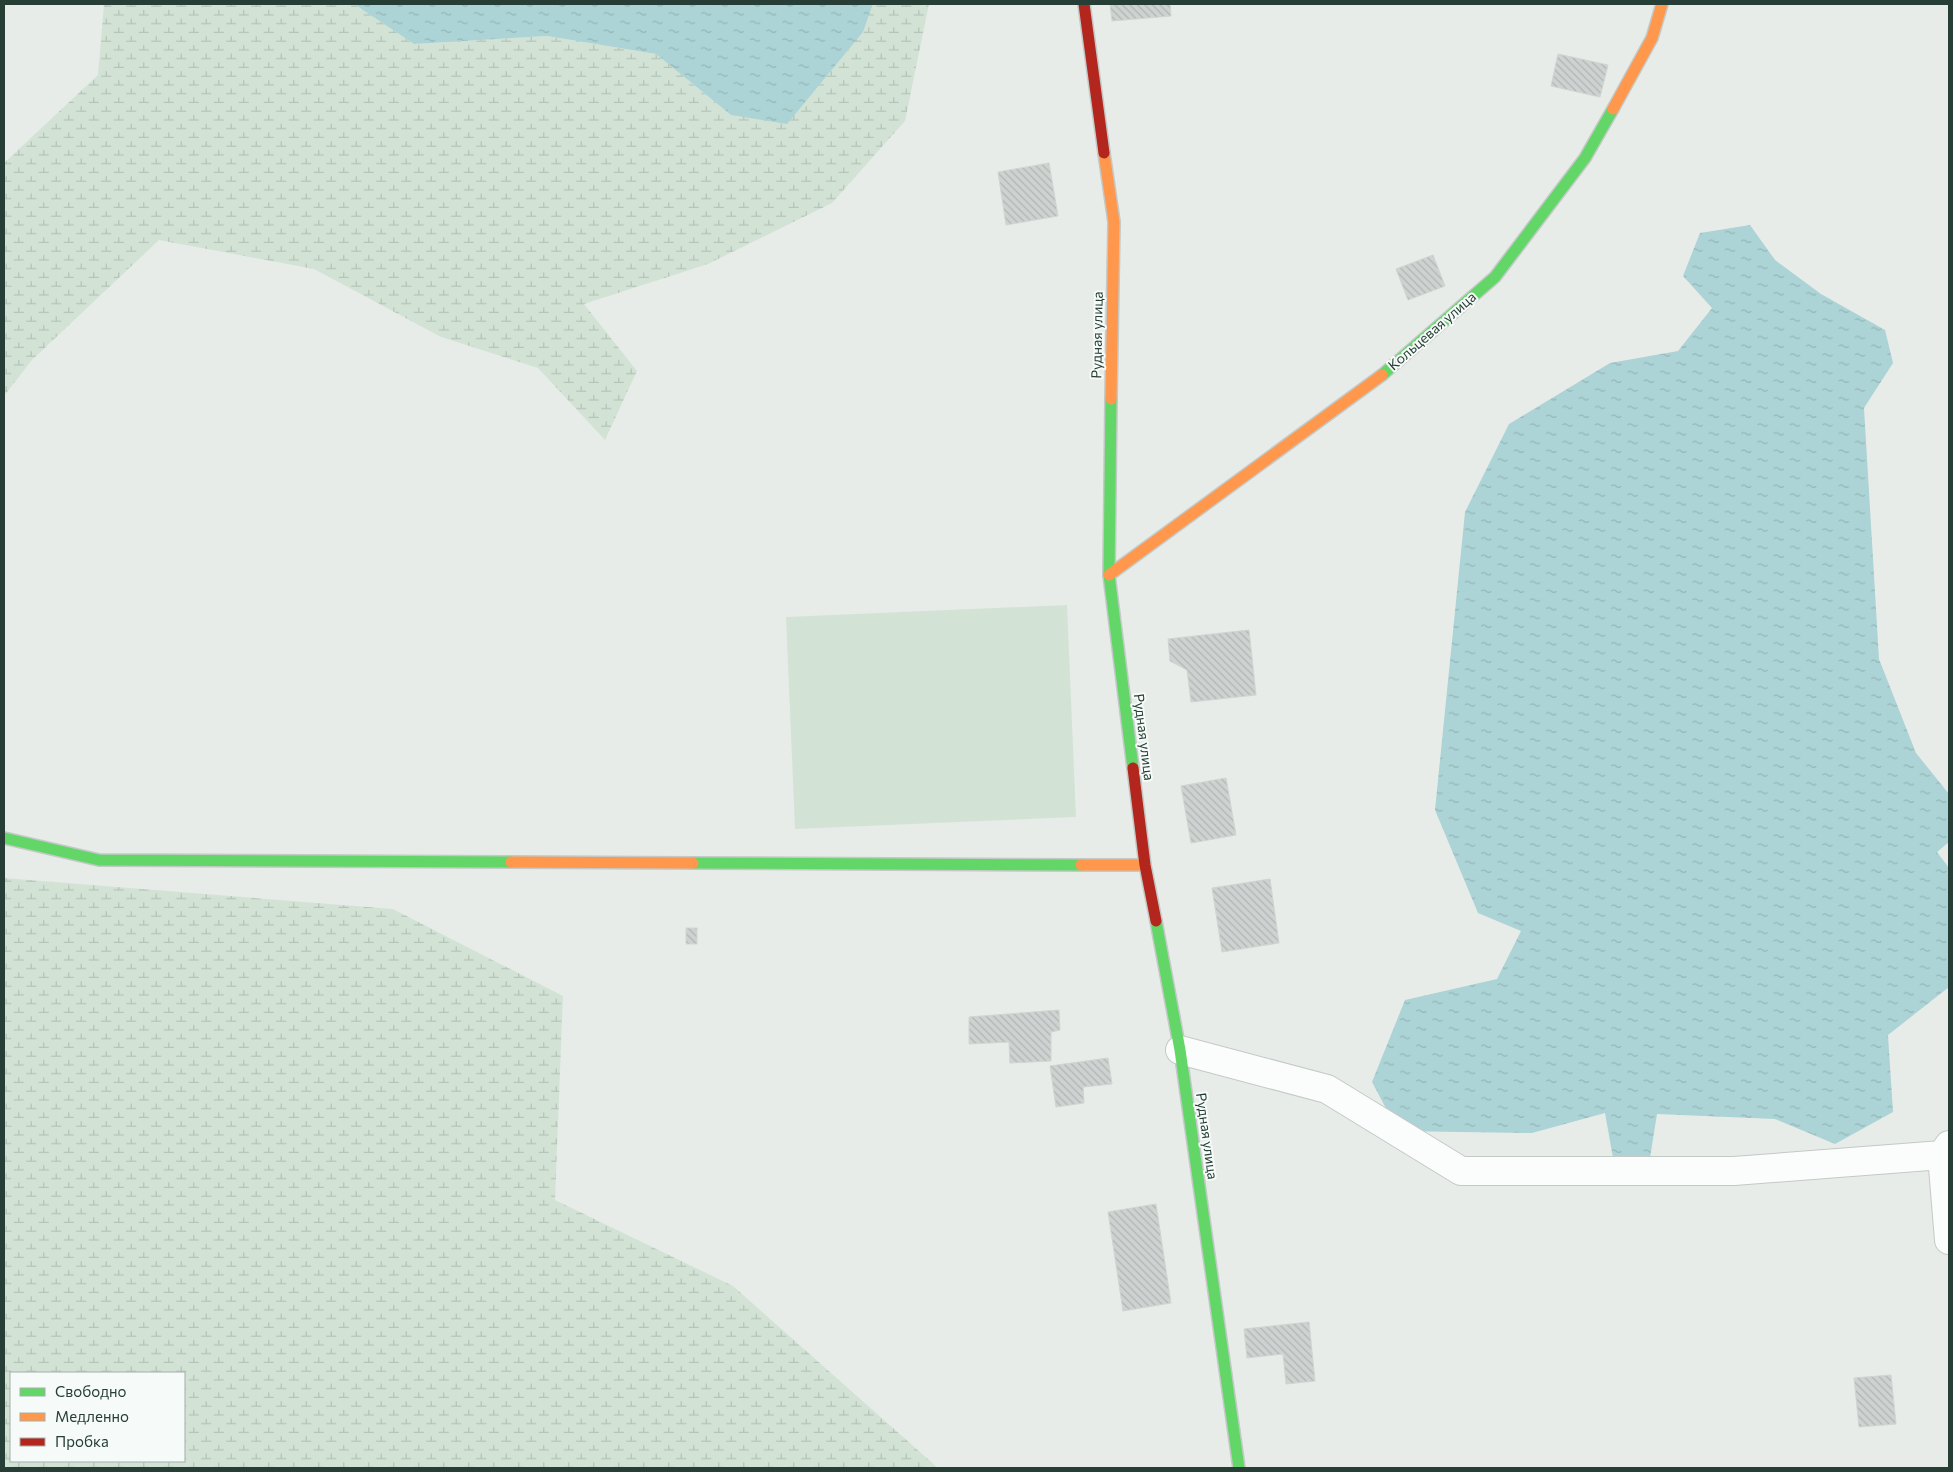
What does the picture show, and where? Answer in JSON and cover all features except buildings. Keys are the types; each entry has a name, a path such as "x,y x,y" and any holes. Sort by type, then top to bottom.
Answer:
{"street":[{"name":"Рудная улица","path":"1084,4 1114,222 1109,575 1145,865 1180,1050 1238,1468"},
{"name":"Кольцевая улица","path":"1109,575 1374,382 1495,277 1585,158 1652,38 1662,4"},
{"path":"4,838 99,860 1145,865"},
{"path":"1180,1050 1327,1089 1461,1172 1734,1171 1946,1150 1949,1240"}],"green space":[{"path":"104,4 354,4 414,44 547,36 656,54 731,115 863,32 873,4 929,4 905,121 832,203 708,264 584,304 637,371 605,440 538,368 441,337 314,269 159,240 32,360 4,396 4,163 98,75"},
{"path":"1067,605 1076,817 795,829 786,617"},
{"path":"4,878 393,909 563,996 555,1200 733,1286 938,1468 4,1468"}],"water":[{"path":"354,4 873,4 863,32 787,124 731,115 656,54 547,36 414,44"},
{"path":"1750,225 1775,260 1821,294 1885,330 1893,363 1864,408 1879,659 1916,753 1949,794 1949,842 1937,852 1949,868 1949,987 1888,1035 1893,1112 1835,1144 1775,1119 1657,1114 1650,1158 1613,1158 1605,1113 1532,1133 1398,1131 1372,1082 1405,1000 1497,979 1521,931 1478,913 1435,810 1465,512 1509,424 1610,363 1678,351 1712,308 1683,276 1700,233"}],"traffic: fast":[{"path":"1382,375 1495,277 1585,158 1613,109"},
{"path":"1111,399 1109,575 1133,768"},
{"path":"4,838 99,860 511,862"},
{"path":"693,863 1081,865"},
{"path":"1156,921 1180,1050 1239,1468"}],"traffic: slow":[{"path":"1613,109 1652,38 1662,4"},
{"path":"1104,153 1114,222 1111,399"},
{"path":"1109,575 1382,375"},
{"path":"511,862 693,863"},
{"path":"1081,865 1145,865"}],"traffic: jam":[{"path":"1084,4 1104,153"},
{"path":"1133,768 1145,865 1156,921"}]}
